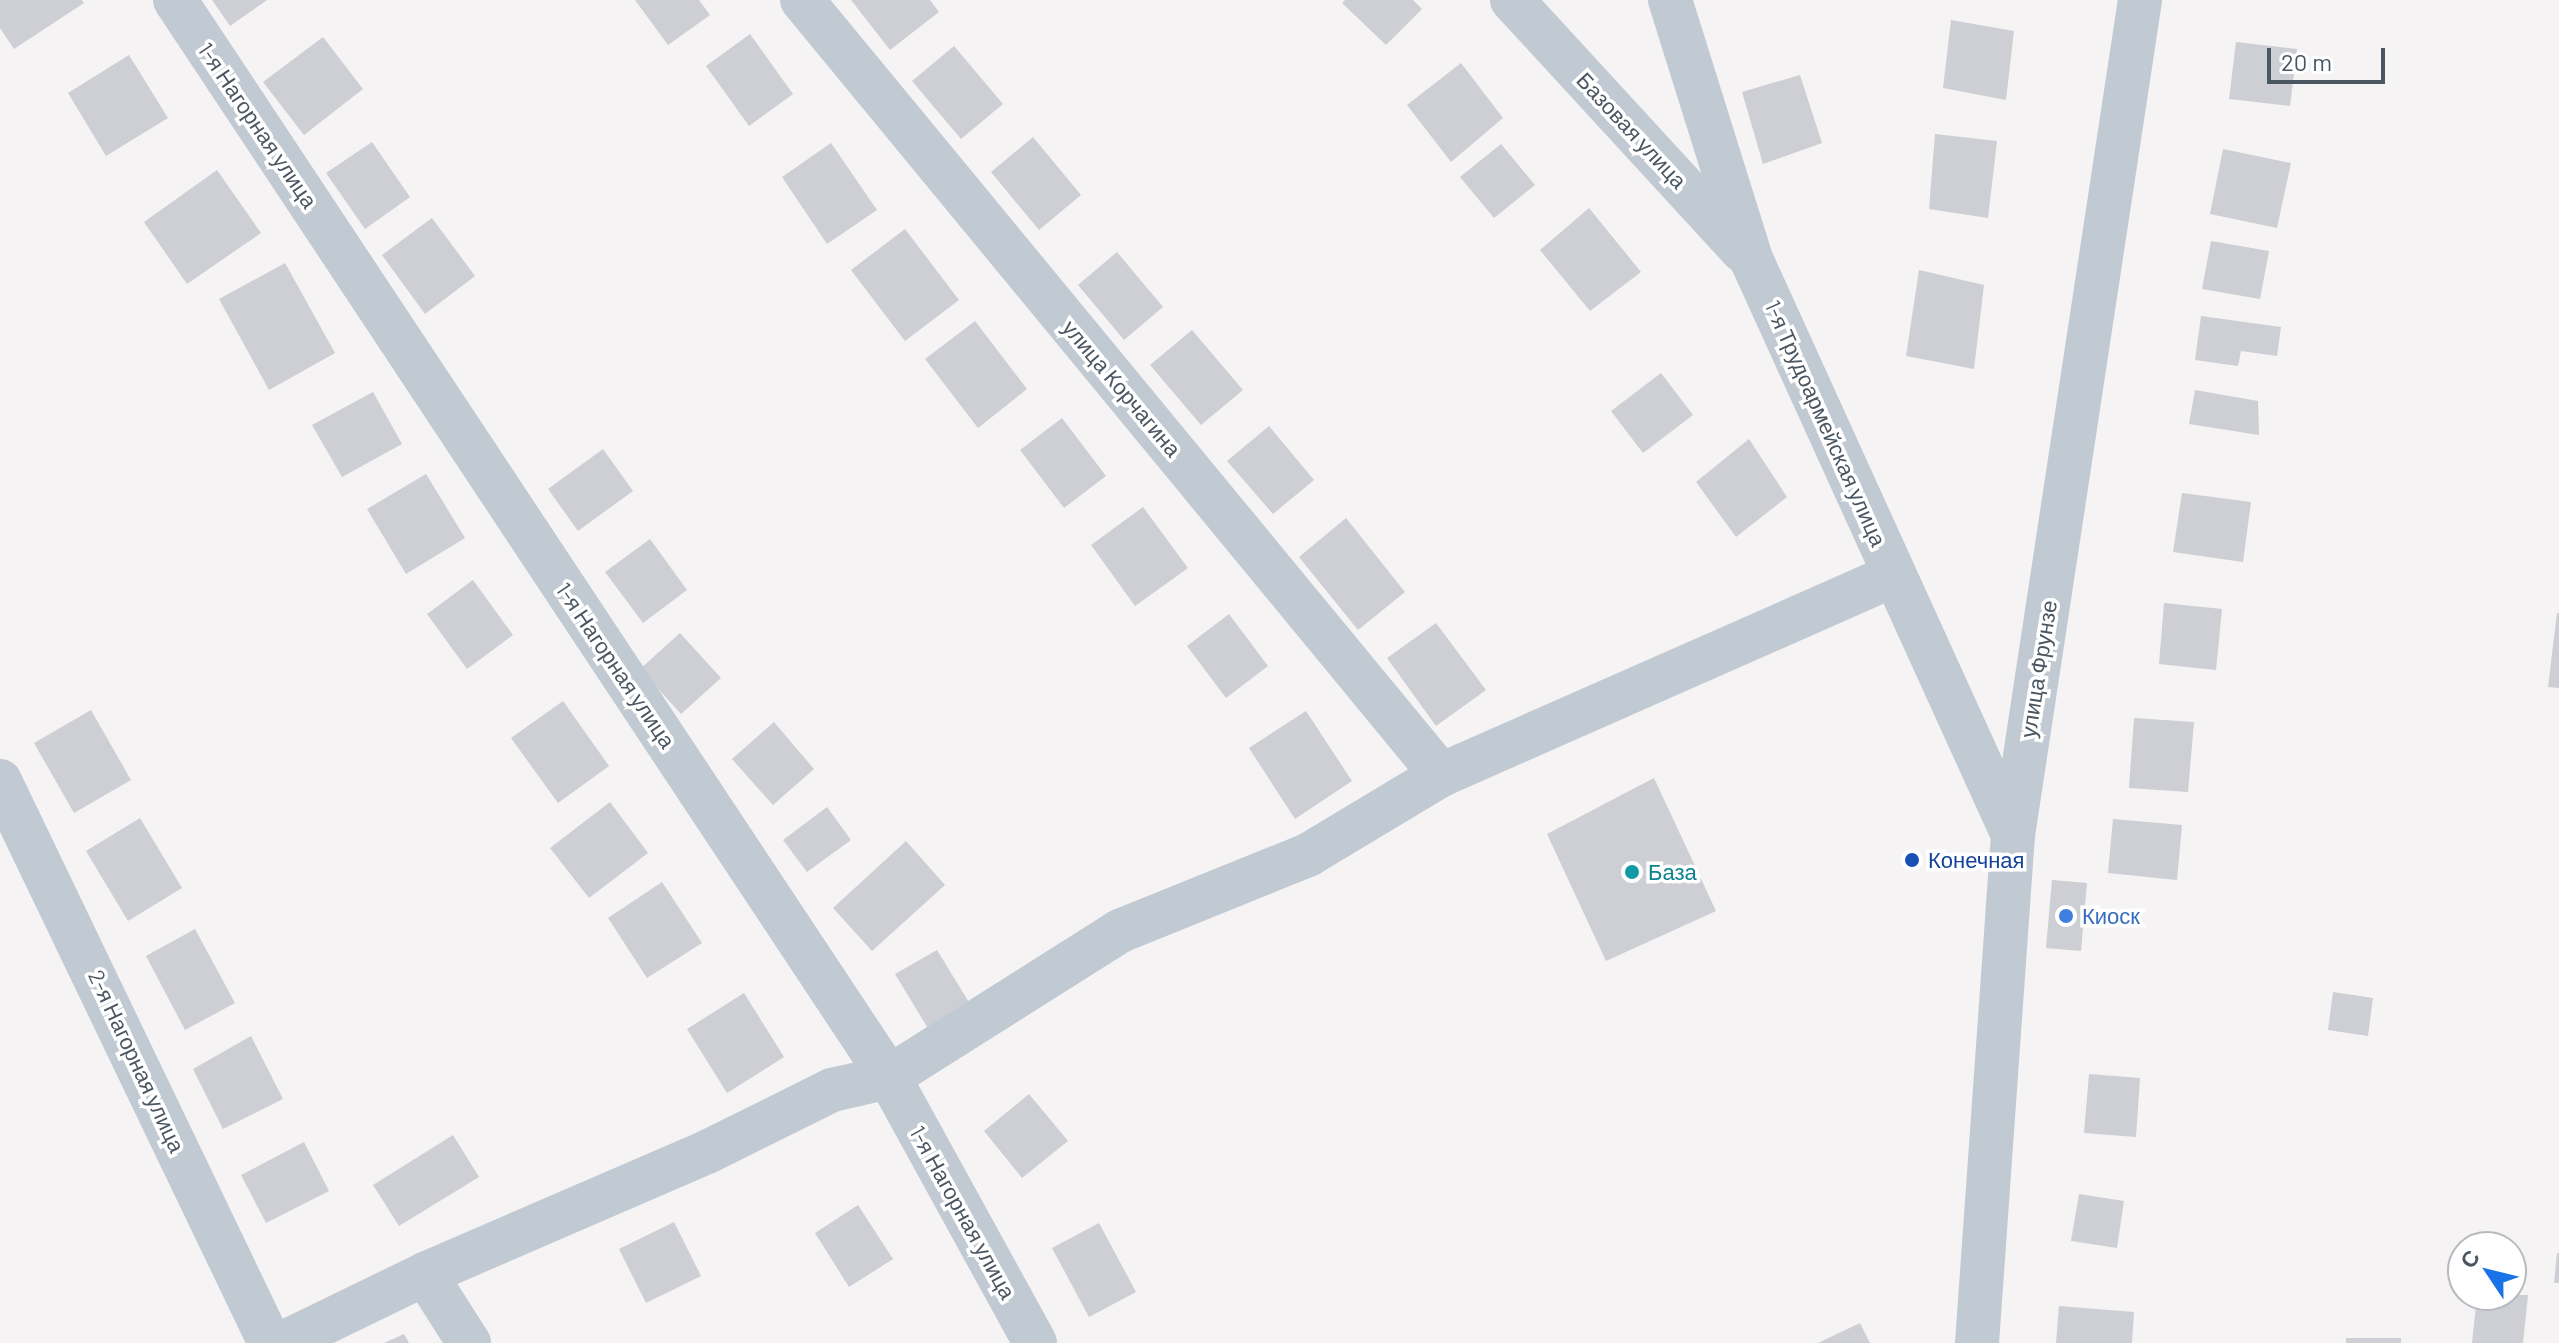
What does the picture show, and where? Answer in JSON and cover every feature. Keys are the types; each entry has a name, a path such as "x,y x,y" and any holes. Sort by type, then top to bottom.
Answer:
{"street":[{"name":"1-я Нагорная улица","path":"175,0 889,1077 1035,1343"},
{"name":"улица Корчагина","path":"802,0 1441,775"},
{"name":"Базовая улица","path":"1512,0 1752,261"},
{"name":"1-я Трудоармейская улица","path":"1670,0 1752,261 2013,835"},
{"name":"улица Фрунзе","path":"1977,1343 2013,835 2140,0"},
{"path":"283,1343 425,1274 707,1152 832,1090 889,1077 1120,931 1308,855 1441,775 1894,575"},
{"name":"2-я Нагорная улица","path":"0,781 270,1343"},
{"path":"425,1274 469,1343"}],"building":[{"path":"0,0 82,0 84,3 14,49 0,28"},
{"path":"212,0 267,0 230,26"},
{"path":"635,0 699,0 710,15 668,45"},
{"path":"851,0 930,0 939,12 890,50"},
{"path":"1345,0 1413,0 1422,9 1386,45 1342,3"},
{"path":"1951,20 2014,31 2006,100 1943,88"},
{"path":"750,34 793,94 749,126 706,66"},
{"path":"323,37 363,89 304,135 263,82"},
{"path":"2236,42 2297,49 2290,106 2229,99"},
{"path":"954,46 1003,104 961,139 912,81"},
{"path":"129,55 168,118 106,156 68,93"},
{"path":"1461,63 1503,118 1451,162 1407,105"},
{"path":"1800,75 1822,143 1763,164 1742,92"},
{"path":"1935,134 1997,141 1988,218 1929,209"},
{"path":"1033,137 1081,195 1039,230 991,172"},
{"path":"372,142 410,197 365,229 326,173"},
{"path":"831,143 877,210 827,244 782,177"},
{"path":"1501,144 1535,185 1494,218 1460,177"},
{"path":"2223,149 2291,163 2277,228 2210,214"},
{"path":"217,170 261,233 187,284 144,222"},
{"path":"1589,208 1641,272 1590,311 1540,250"},
{"path":"432,218 475,276 425,314 382,255"},
{"path":"905,229 959,300 905,341 851,270"},
{"path":"2211,241 2269,251 2260,299 2202,289"},
{"path":"1117,252 1163,307 1124,340 1078,285"},
{"path":"285,263 335,353 269,390 219,299"},
{"path":"1919,270 1984,285 1974,369 1906,356"},
{"path":"2201,316 2281,327 2277,356 2241,351 2238,366 2195,360"},
{"path":"975,321 1027,389 978,428 925,359"},
{"path":"1192,330 1243,390 1201,425 1150,365"},
{"path":"1661,373 1693,415 1643,453 1611,411"},
{"path":"2195,390 2258,401 2259,435 2189,424"},
{"path":"373,392 402,444 342,477 312,425"},
{"path":"1062,418 1106,476 1064,508 1020,450"},
{"path":"1269,426 1314,480 1273,514 1227,461"},
{"path":"1749,439 1787,497 1736,537 1696,482"},
{"path":"603,449 633,491 578,531 548,489"},
{"path":"426,474 465,538 406,574 367,509"},
{"path":"2182,493 2251,502 2243,562 2173,552"},
{"path":"1143,507 1188,568 1135,606 1091,545"},
{"path":"1346,518 1405,592 1358,630 1299,557"},
{"path":"650,539 687,590 643,623 605,572"},
{"path":"473,580 513,635 467,669 427,614"},
{"path":"2164,603 2222,609 2216,670 2159,664"},
{"path":"2559,613 2559,688 2548,687"},
{"path":"1229,614 1268,666 1226,698 1187,646"},
{"path":"1436,623 1486,690 1436,726 1387,658"},
{"path":"680,633 721,678 681,714 640,669"},
{"path":"563,701 609,766 558,803 511,738"},
{"path":"91,710 131,780 74,813 34,743"},
{"path":"1306,711 1352,781 1295,819 1249,748"},
{"path":"2134,718 2194,722 2188,792 2129,788"},
{"path":"774,722 814,769 773,805 732,759"},
{"name":"База","path":"1654,778 1716,911 1606,961 1547,834"},
{"path":"610,802 648,853 589,898 550,848"},
{"path":"827,807 851,840 807,872 783,840"},
{"path":"140,818 182,888 128,921 86,851"},
{"path":"2113,819 2182,825 2177,880 2108,873"},
{"path":"906,841 945,885 872,951 833,908"},
{"name":"Киоск","path":"2052,880 2087,883 2081,951 2046,948"},
{"path":"662,882 702,943 647,978 608,918"},
{"path":"195,929 235,1003 185,1030 146,956"},
{"path":"937,950 970,1004 929,1030 895,974"},
{"path":"2333,992 2373,998 2368,1036 2328,1030"},
{"path":"744,993 784,1057 727,1093 687,1029"},
{"path":"251,1036 283,1099 223,1129 193,1069"},
{"path":"2089,1074 2140,1078 2136,1137 2084,1133"},
{"path":"1029,1094 1068,1141 1022,1178 984,1131"},
{"path":"453,1135 479,1177 399,1226 373,1185"},
{"path":"304,1142 329,1191 266,1223 241,1175"},
{"path":"2079,1194 2124,1201 2117,1248 2071,1241"},
{"path":"858,1205 893,1259 849,1287 815,1233"},
{"path":"674,1222 701,1276 646,1303 619,1249"},
{"path":"1099,1223 1136,1292 1089,1317 1052,1248"},
{"path":"2557,1253 2559,1283 2554,1283"},
{"path":"2059,1306 2134,1312 2132,1343 2056,1343"},
{"path":"2475,1311 2526,1311 2523,1343 2472,1343"},
{"path":"1860,1323 1870,1343 1818,1343"},
{"path":"404,1334 409,1343 384,1343"},
{"path":"2346,1338 2401,1338 2401,1343 2346,1343"}],"place":[{"name":"Конечная","path":"1912,860"},
{"name":"База","path":"1632,872"},
{"name":"Киоск","path":"2066,916"}]}
